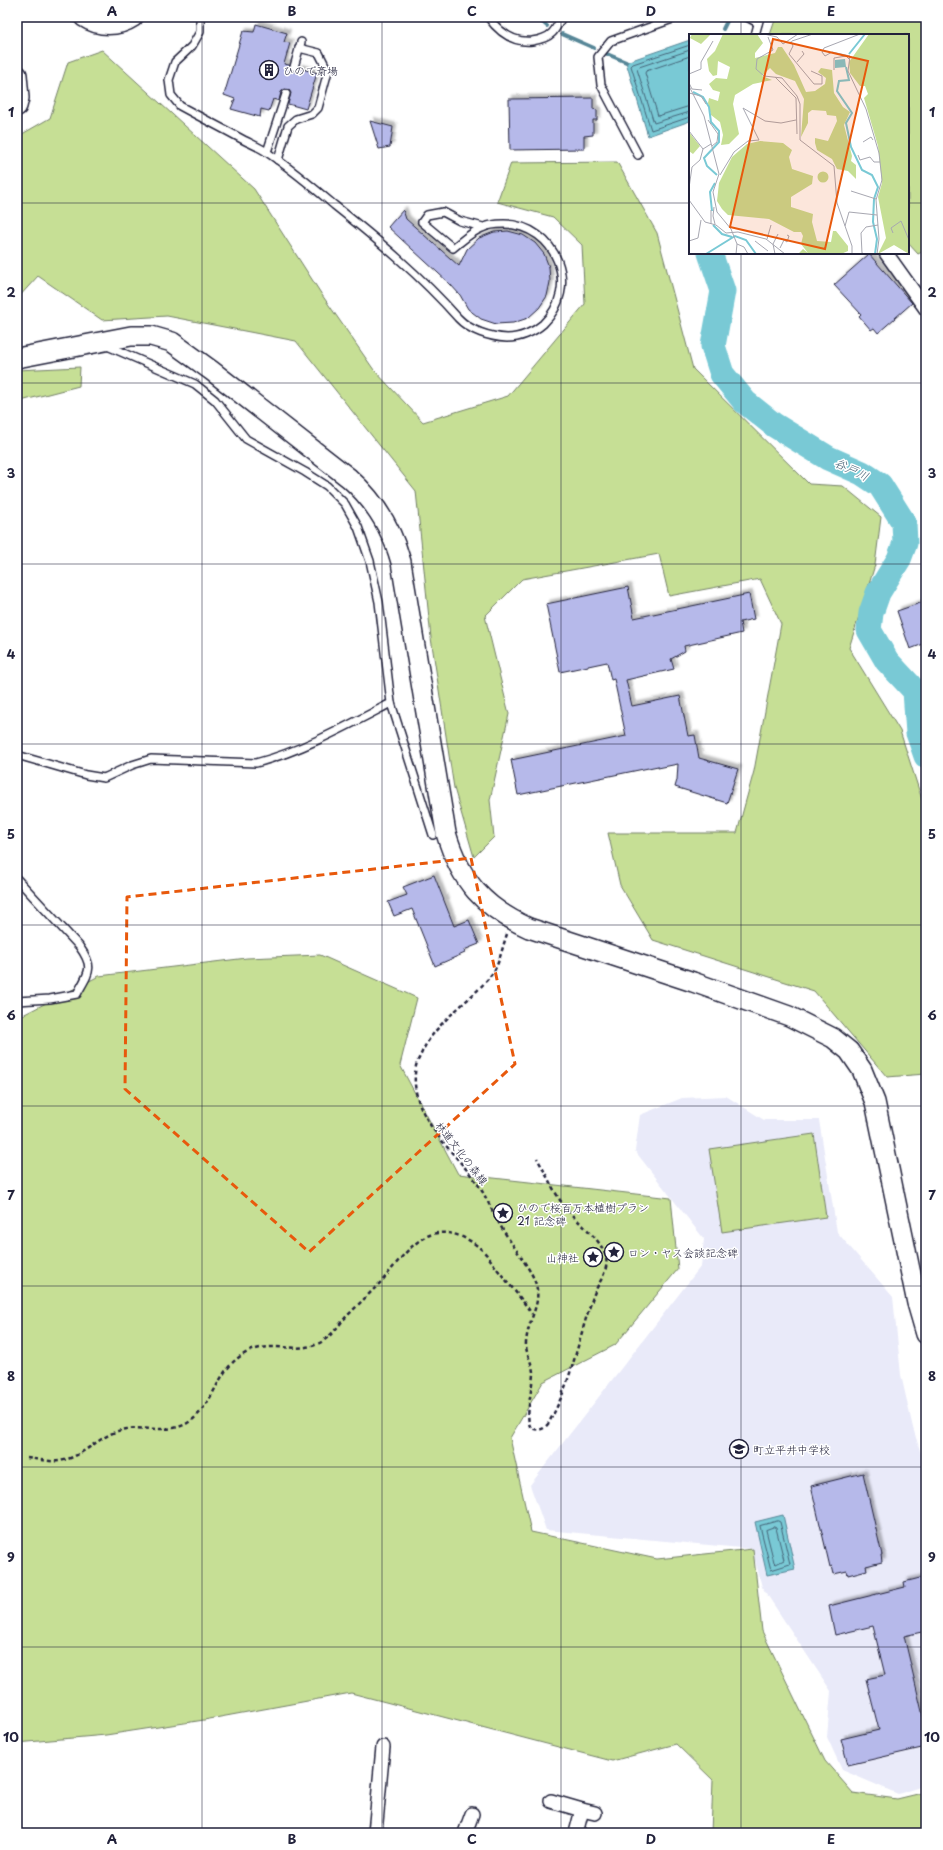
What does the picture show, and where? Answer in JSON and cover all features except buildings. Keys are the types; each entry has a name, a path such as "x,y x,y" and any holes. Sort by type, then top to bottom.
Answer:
{"street":[{"path":"84,17 100,24 110,25 133,17"},
{"path":"17,75 19,98 17,106"},
{"path":"887,254 926,309"},
{"path":"17,358 131,336 151,336 172,342 212,370 349,478 367,494 381,513 396,543 401,562 446,834 456,862 467,882 492,908 512,921 557,938 693,982 789,1016 833,1038 849,1051 862,1070 875,1102 917,1303 926,1334"},
{"path":"375,1833 383,1747"},
{"path":"551,1801 595,1813"},
{"path":"576,1833 582,1810"},
{"path":"465,1833 472,1814"}],"lane":[{"path":"200,17 200,32 192,46 175,62 169,80 171,94 180,106 267,152 278,160 380,241 444,302 460,320 481,333 495,337 510,338 536,329 554,310 560,298 561,270 554,254 545,240 532,230 516,225 498,224 483,227 467,236 453,248 422,222 427,215 443,212 460,221 483,227"},
{"path":"488,17 506,36 523,42 540,40 552,33 562,17"},
{"path":"638,155 601,85 598,58 611,41 678,17"},
{"path":"747,17 759,20 755,34"},
{"path":"278,160 288,126 296,120 312,114 318,108 328,71 319,53 300,45 294,67"},
{"path":"267,152 286,94"},
{"path":"98,342 195,384 215,400 246,439 327,486 345,504 358,528 370,561 379,602 391,703 432,835"},
{"path":"17,755 86,775 104,778 132,765 151,759 256,763 273,759 352,724 391,703"},
{"path":"17,879 87,957 90,970 78,994 50,999 17,1002"}],"path":[{"name":"林道文化の森線","path":"512,921 495,969 472,995 436,1028 425,1046 416,1065 415,1083 417,1098 428,1124 477,1184 500,1225 532,1274 538,1287 538,1299 532,1314 525,1345 533,1371 528,1419 531,1428 537,1430 543,1429 548,1424 570,1376 594,1294 606,1268 606,1258 603,1250 593,1236 564,1206 537,1158"},
{"path":"27,1458 59,1461 77,1455 110,1434 126,1429 172,1428 192,1420 204,1406 225,1370 234,1359 250,1351 264,1347 311,1348 324,1340 381,1281 407,1251 422,1239 437,1233 450,1234 465,1238 482,1250 532,1314"}],"highlighted area":[{"path":"471,858 515,1064 309,1252 125,1089 127,897"}],"shaded area":[{"name":"町立平井中学校","path":"726,1096 764,1120 819,1120 837,1232 893,1297 901,1375 913,1428 926,1470 926,1785 898,1794 842,1770 827,1737 831,1691 762,1587 752,1549 546,1530 530,1485 701,1266 704,1239 635,1151 640,1115 682,1098"}],"green space":[{"path":"776,17 926,17 926,250 918,254 909,244 909,34 770,34"},
{"path":"102,50 254,189 322,295 374,370 423,422 508,396 585,304 582,245 553,217 497,202 511,163 617,162 657,233 693,369 809,484 843,486 881,517 875,565 849,648 900,731 926,812 926,1074 887,1077 814,991 653,940 620,885 608,833 737,833 754,771 781,624 760,579 669,596 659,554 522,579 485,616 509,714 490,800 494,837 474,857 454,788 431,638 416,491 296,341 167,316 102,320 38,276 17,299 17,137 50,118 68,62"},
{"path":"80,367 79,386 17,402 17,370"},
{"path":"320,955 417,998 400,1065 458,1174 671,1198 678,1269 615,1345 543,1382 510,1438 531,1532 657,1559 753,1549 762,1631 825,1761 853,1793 897,1799 926,1792 926,1833 711,1833 713,1780 676,1744 612,1761 351,1693 204,1720 106,1735 17,1743 17,1018 99,976 247,958"},
{"path":"814,1134 826,1217 722,1232 709,1149"}],"water":[{"path":"689,40 689,121 648,136 626,62"},
{"path":"783,1515 795,1569 767,1575 755,1522"}],"waterway":[{"path":"537,17 547,26"},
{"path":"723,29 729,17"},
{"path":"562,34 594,48"},
{"path":"607,54 626,62"},
{"name":"谷戸川","path":"710,254 723,291 713,346 722,374 745,402 774,425 828,458 862,473 880,485 904,523 905,543 899,559 878,593 871,613 869,630 887,661 915,691 918,733 926,756"}],"place":[{"name":"ひので斎場","path":"269,70"},
{"name":"ひので桜百万本植樹プラン 21 記念碑","path":"503,1213"},
{"name":"ロン・ヤス会談記念碑","path":"614,1252"},
{"name":"山神社","path":"593,1257"},
{"name":"町立平井中学校","path":"739,1449"}]}
